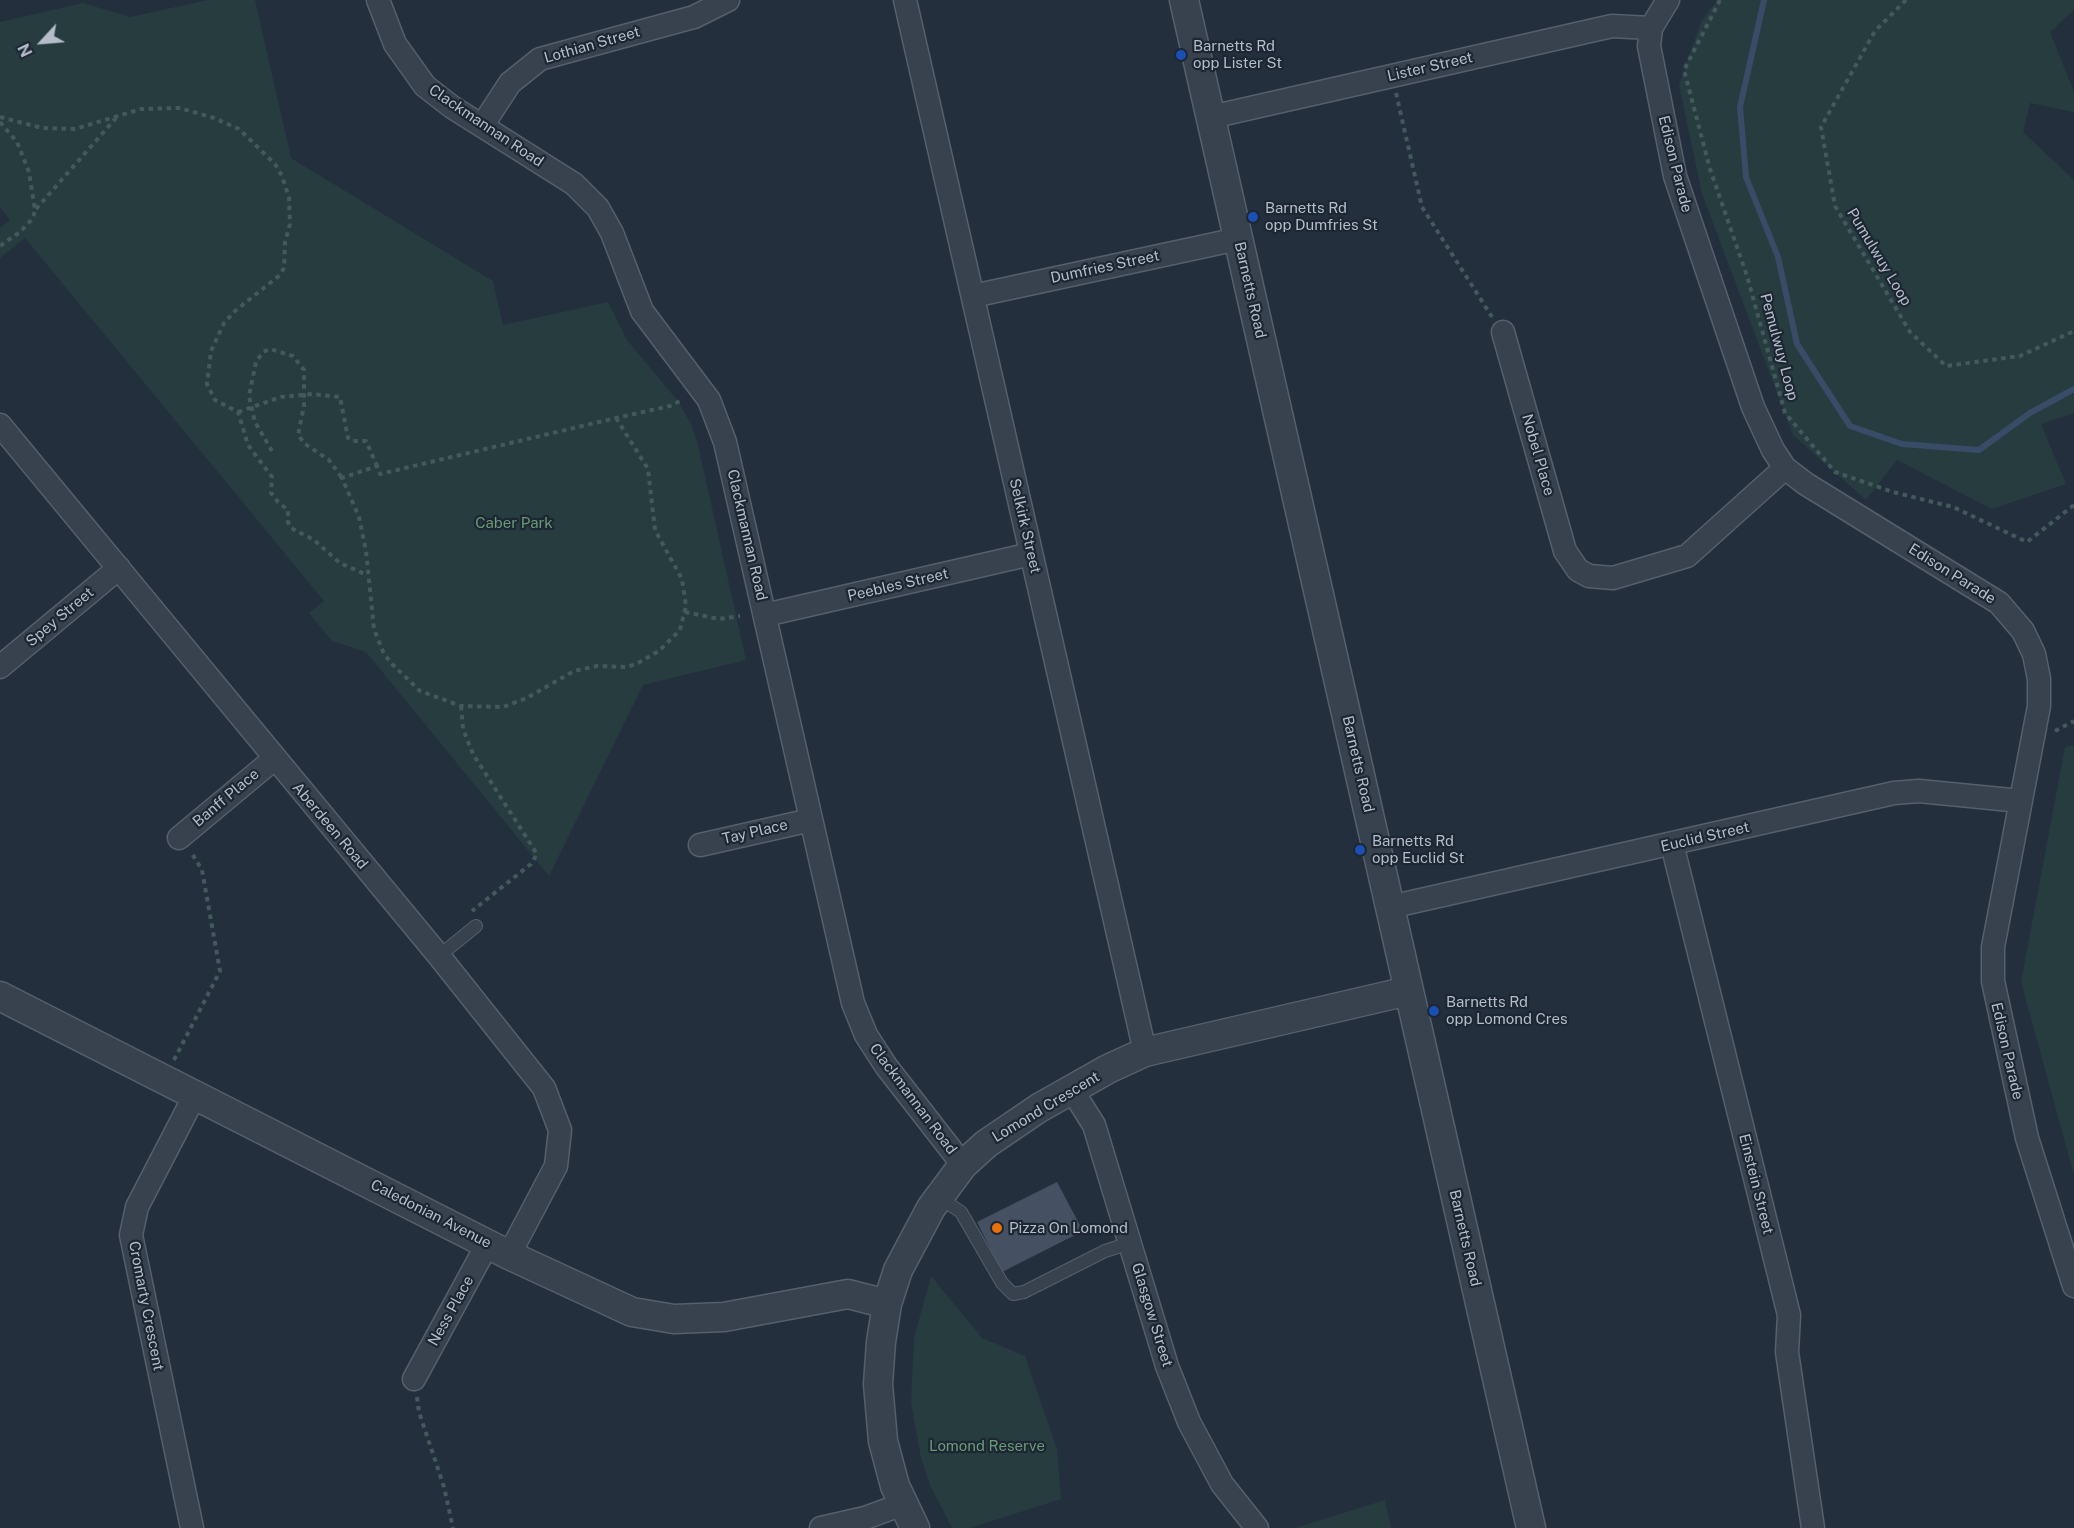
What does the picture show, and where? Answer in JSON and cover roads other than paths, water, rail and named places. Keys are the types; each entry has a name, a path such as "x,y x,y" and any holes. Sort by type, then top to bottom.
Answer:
{"street":[{"name":"Clackmannan Road","path":"378,0 388,33 410,68 437,97 574,184 606,221 642,311 697,382 716,413 725,442 765,615 847,983 859,1020 898,1083 963,1165"},
{"name":"Lothian Street","path":"482,126 510,83 540,60 694,17 728,0"},
{"name":"Selkirk Street","path":"904,0 1146,1052"},
{"name":"Barnetts Road","path":"1184,0 1531,1528"},
{"name":"Edison Parade","path":"1668,0 1651,28 1649,57 1678,186 1758,420 1785,468 1993,599 2015,620 2034,654 2040,692 1993,947 1994,994 2026,1138 2074,1286"},
{"name":"Lister Street","path":"1211,117 1612,26 1651,28"},
{"name":"Dumfries Street","path":"973,296 1238,239"},
{"name":"Nobel Place","path":"1503,333 1565,551 1578,580 1612,578 1688,556 1785,468"},
{"name":"Aberdeen Road","path":"0,425 439,956 544,1088 560,1130 556,1166 499,1249"},
{"name":"Peebles Street","path":"765,615 1031,554"},
{"name":"Spey Street","path":"0,667 119,568"},
{"name":"Banff Place","path":"179,838 274,759"},
{"name":"Euclid Street","path":"1390,907 1907,791 2021,801"},
{"name":"Tay Place","path":"700,845 811,820"},
{"name":"Einstein Street","path":"1672,844 1789,1315 1787,1352 1813,1528"},
{"name":"Lomond Crescent","path":"909,1516 883,1441 878,1402 878,1364 887,1304 898,1270 938,1197 963,1165 997,1136 1071,1090 1146,1052 1408,990"},
{"name":"Caledonian Avenue","path":"0,996 499,1249 620,1307 646,1315 690,1319 724,1317 848,1294 887,1304"},
{"name":"Glasgow Street","path":"1071,1090 1094,1125 1167,1366 1189,1422 1222,1484 1257,1528"},
{"name":"Cromarty Crescent","path":"192,1528 131,1235 132,1221 137,1207 195,1095"},
{"name":"Ness Place","path":"414,1378 499,1249"},
{"path":"821,1528 865,1518 909,1516"}],"lane":[{"path":"439,956 476,926"},
{"path":"938,1197 961,1212 1002,1283 1012,1294 1024,1292 1105,1251 1130,1243"}],"waterway":[{"path":"1764,0 1740,107 1746,177 1778,257 1797,344 1850,426 1902,444 1979,450 2030,413 2074,389"}],"place":[{"name":"Barnetts Rd opp Lister St","path":"1181,55"},
{"name":"Barnetts Rd opp Dumfries St","path":"1253,217"},
{"name":"Barnetts Rd opp Euclid St","path":"1360,850"},
{"name":"Barnetts Rd opp Lomond Cres","path":"1434,1011"},
{"name":"Pizza On Lomond","path":"997,1228"}],"park label":[{"name":"Caber Park","path":"514,523"},
{"name":"Lomond Reserve","path":"987,1446"}]}
